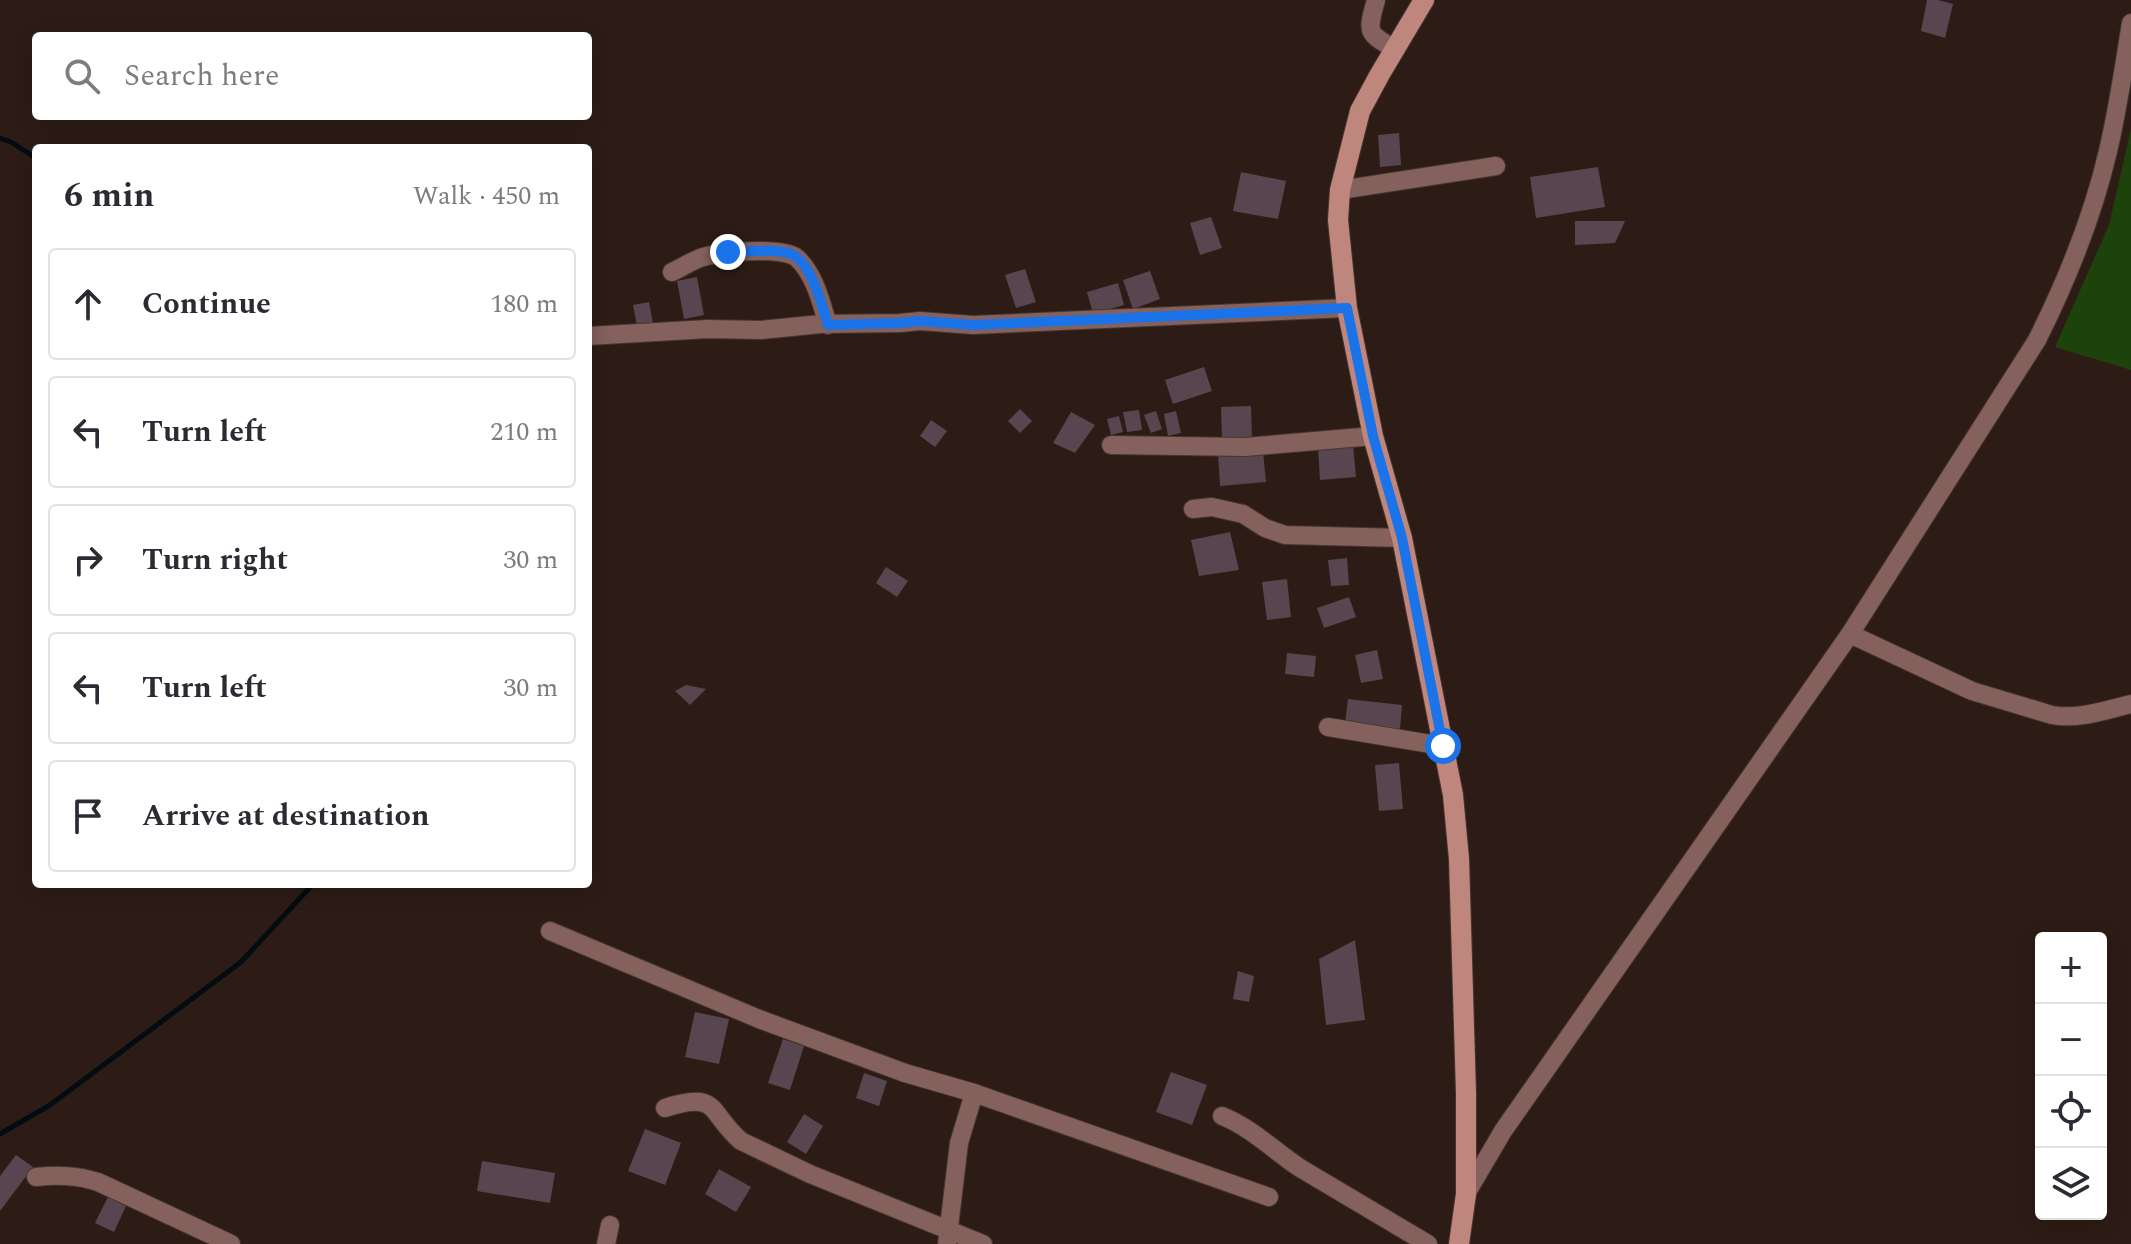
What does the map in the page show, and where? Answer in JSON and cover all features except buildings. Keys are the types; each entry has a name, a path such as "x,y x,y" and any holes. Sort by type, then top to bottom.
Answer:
{"street":[{"path":"1376,0 1370,31 1395,49"},
{"path":"1424,0 1360,111 1340,190 1338,220 1347,308 1373,436 1402,538 1453,795 1459,859 1466,1093 1466,1194 1459,1244"},
{"path":"1466,1194 1503,1131 1850,634 2037,340 2059,296 2086,226 2108,152 2131,23"},
{"path":"1340,190 1496,166"},
{"path":"672,272 701,258 728,252 793,254 816,286 828,325"},
{"path":"592,336 920,321 973,325 1347,308"},
{"path":"1111,445 1245,447 1373,436"},
{"path":"1193,509 1212,507 1243,514 1265,528 1285,535 1402,538"},
{"path":"1850,634 1972,691 2064,718 2131,704"},
{"path":"1328,727 1443,746"},
{"path":"550,931 759,1019 905,1073 974,1093 1269,1197"},
{"path":"948,1237 959,1143 974,1093"},
{"path":"665,1108 688,1102 712,1106 741,1141 948,1237 983,1244"},
{"path":"1222,1116 1253,1131 1300,1168 1428,1244"},
{"path":"36,1177 58,1175 98,1182 231,1244"},
{"path":"606,1244 610,1225"}],"green space":[{"path":"2131,129 2131,370 2055,347 2109,225"}],"waterway":[{"path":"0,138 32,155"},
{"path":"0,1134 50,1105 241,962 309,888"}],"route":[{"path":"728,252 793,254 816,286 828,325 920,321 973,325 1347,308 1373,436 1402,538 1443,746"}]}
